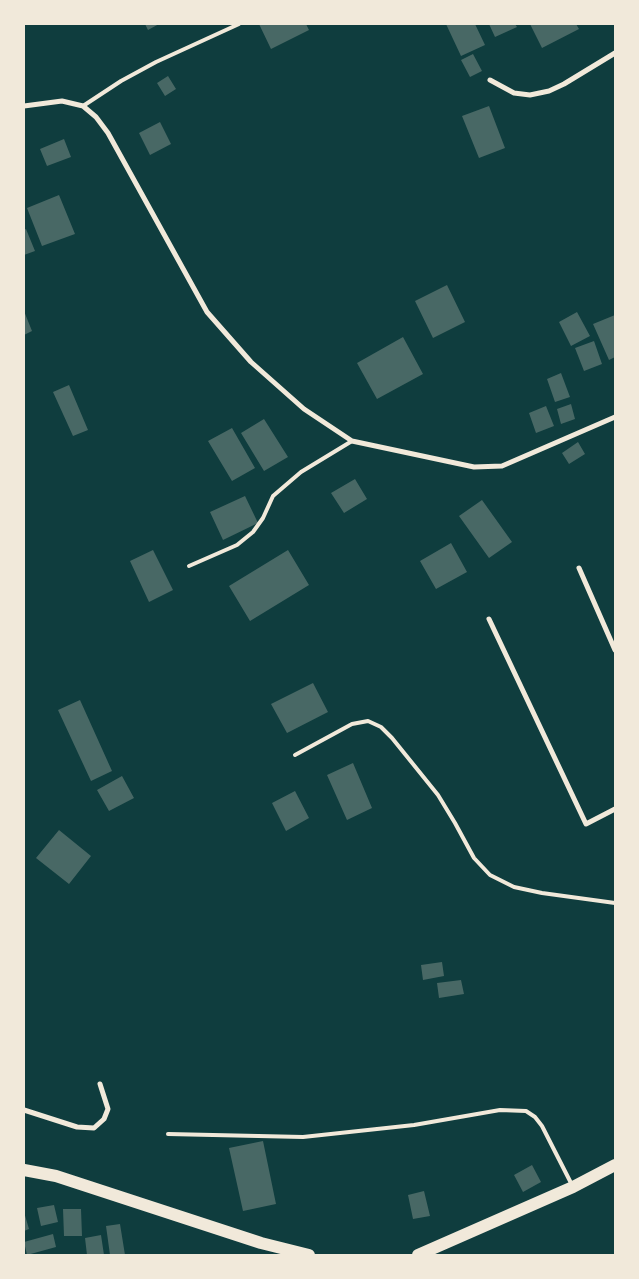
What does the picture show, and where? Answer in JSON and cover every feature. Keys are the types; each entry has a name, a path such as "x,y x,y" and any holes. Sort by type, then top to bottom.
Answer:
{"main road":[{"path":"418,1255 573,1187 615,1165"},
{"path":"24,1170 56,1176 261,1244 309,1255"}],"street":[{"path":"490,80 514,93 530,95 550,91 615,53"},
{"path":"24,106 62,101 83,106 96,117 108,134 207,312 251,362 304,408 352,441 474,467 502,466 615,417"},
{"path":"580,568 615,650"},
{"path":"489,619 586,824 615,808"},
{"path":"24,1110 77,1127 94,1128 104,1119 108,1109 100,1084"}],"lane":[{"path":"83,106 121,81 156,62 239,24"},
{"path":"189,566 237,545 253,532 263,518 273,496 301,472 352,441"},
{"path":"295,755 352,724 368,721 381,727 438,795 474,858 490,875 514,887 542,893 615,903"},
{"path":"168,1134 302,1137 414,1125 500,1110 526,1111 536,1117 542,1126 573,1187"}],"building":[{"path":"145,24 159,24 148,30"},
{"path":"259,24 306,24 309,30 271,49"},
{"path":"446,24 475,24 485,45 461,56"},
{"path":"489,24 515,24 517,27 495,37"},
{"path":"530,24 576,24 579,29 542,48"},
{"path":"473,54 482,71 470,77 461,60"},
{"path":"168,76 176,89 165,96 157,83"},
{"path":"489,106 505,148 479,158 462,116"},
{"path":"160,122 171,144 150,155 139,133"},
{"path":"64,139 71,157 47,166 40,149"},
{"path":"59,195 75,234 42,246 27,208"},
{"path":"26,229 35,251 24,255 24,230"},
{"path":"447,285 465,322 433,338 415,301"},
{"path":"24,311 32,331 24,335"},
{"path":"577,312 590,336 571,346 559,322"},
{"path":"615,315 615,357 609,360 593,324"},
{"path":"403,337 423,374 377,399 357,363"},
{"path":"594,341 602,364 584,371 575,348"},
{"path":"561,373 570,397 555,402 547,379"},
{"path":"69,385 88,430 73,436 53,392"},
{"path":"571,404 575,419 561,424 557,409"},
{"path":"546,406 554,426 536,433 529,413"},
{"path":"264,419 288,457 264,471 241,433"},
{"path":"232,428 255,468 232,481 208,441"},
{"path":"578,442 585,454 569,464 562,453"},
{"path":"355,479 367,499 344,513 331,493"},
{"path":"245,496 258,523 223,540 210,512"},
{"path":"482,500 512,542 489,558 459,516"},
{"path":"451,543 467,572 436,589 420,561"},
{"path":"153,550 173,590 149,602 130,561"},
{"path":"288,550 309,585 250,621 229,586"},
{"path":"313,683 328,712 287,733 271,704"},
{"path":"80,700 112,771 91,781 58,710"},
{"path":"353,763 372,808 347,820 327,775"},
{"path":"122,776 134,798 109,811 97,790"},
{"path":"295,791 309,818 286,831 272,803"},
{"path":"59,830 91,856 69,884 36,858"},
{"path":"442,962 444,976 423,980 421,965"},
{"path":"461,980 464,994 439,998 437,983"},
{"path":"263,1141 276,1204 243,1211 229,1148"},
{"path":"532,1165 541,1182 523,1192 514,1175"},
{"path":"424,1191 430,1216 413,1219 408,1195"},
{"path":"54,1205 58,1222 41,1226 37,1208"},
{"path":"63,1209 81,1209 82,1236 64,1236"},
{"path":"24,1212 29,1229 24,1231"},
{"path":"120,1224 125,1255 110,1255 106,1226"},
{"path":"53,1234 56,1247 27,1255 24,1242"},
{"path":"101,1235 104,1255 87,1255 85,1238"}]}
